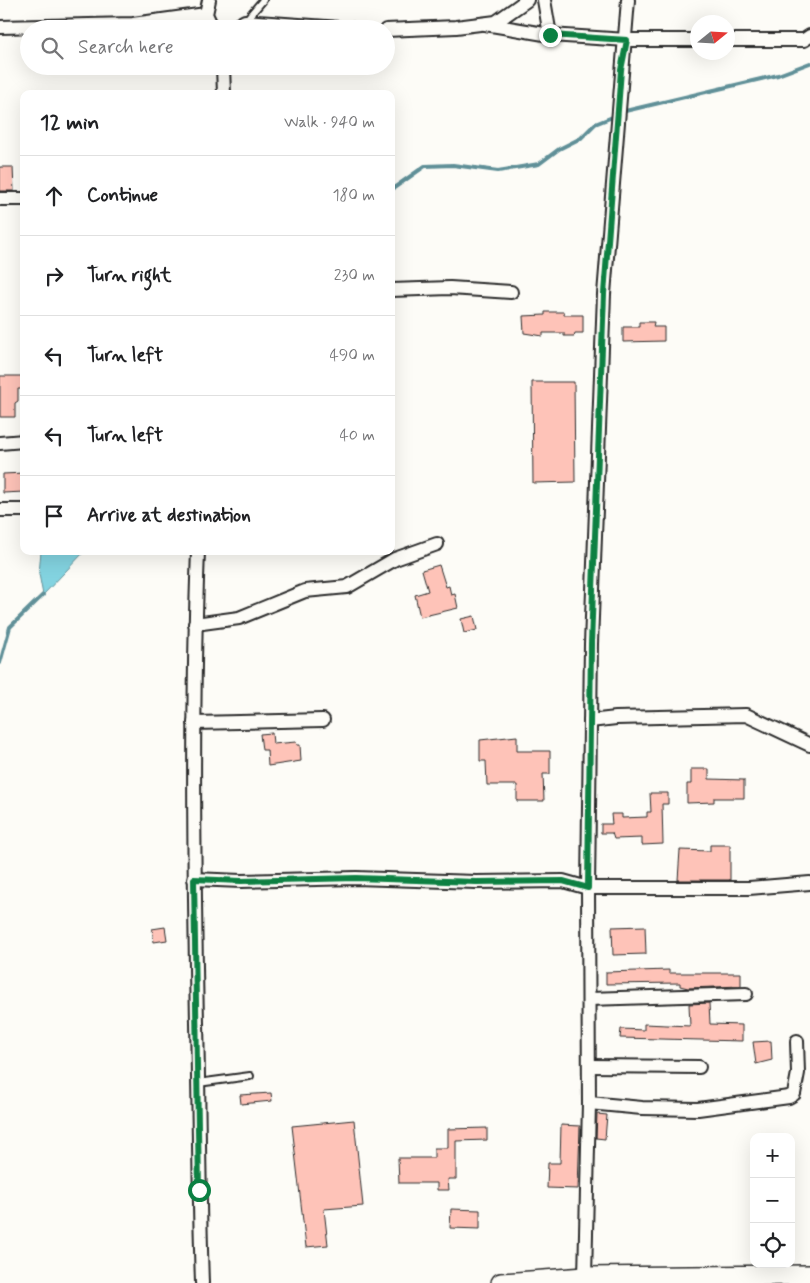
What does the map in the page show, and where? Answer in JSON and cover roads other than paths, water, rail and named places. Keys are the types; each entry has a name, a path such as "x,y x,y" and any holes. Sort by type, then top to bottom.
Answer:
{"main road":[{"path":"501,1283 585,1277 810,1275"}],"street":[{"path":"209,0 206,14 209,20"},
{"path":"395,29 496,22 527,0"},
{"path":"544,0 550,35"},
{"path":"585,1277 589,1103 588,888 590,720 604,294 619,119 621,70 627,40 628,0"},
{"path":"163,20 206,14"},
{"path":"485,24 550,35 627,40 690,40"},
{"path":"0,27 20,27"},
{"path":"735,40 804,40 810,36"},
{"path":"223,75 224,90"},
{"path":"0,199 20,199"},
{"path":"395,290 450,288 511,292"},
{"path":"0,443 20,442"},
{"path":"0,510 20,510"},
{"path":"195,624 239,618 305,591 347,586 395,559 437,544"},
{"path":"198,555 195,624 194,879 202,1283"},
{"path":"590,720 746,715 810,745"},
{"path":"194,723 322,720"},
{"path":"194,879 249,881 356,878 476,882 563,881 588,888 749,888 810,883"},
{"path":"589,999 746,994"},
{"path":"589,1103 642,1108 698,1110 789,1097 794,1094 798,1074 797,1041"},
{"path":"589,1066 699,1067"}],"lane":[{"path":"246,20 263,0"},
{"path":"198,1083 250,1076"}],"water":[{"path":"41,555 81,555 43,595 39,574"}],"waterway":[{"path":"621,112 778,75 810,63"},
{"path":"395,187 425,166 453,165 498,171 539,164 559,149 581,138 595,124 615,116"},
{"path":"0,663 10,627 43,595"}]}
